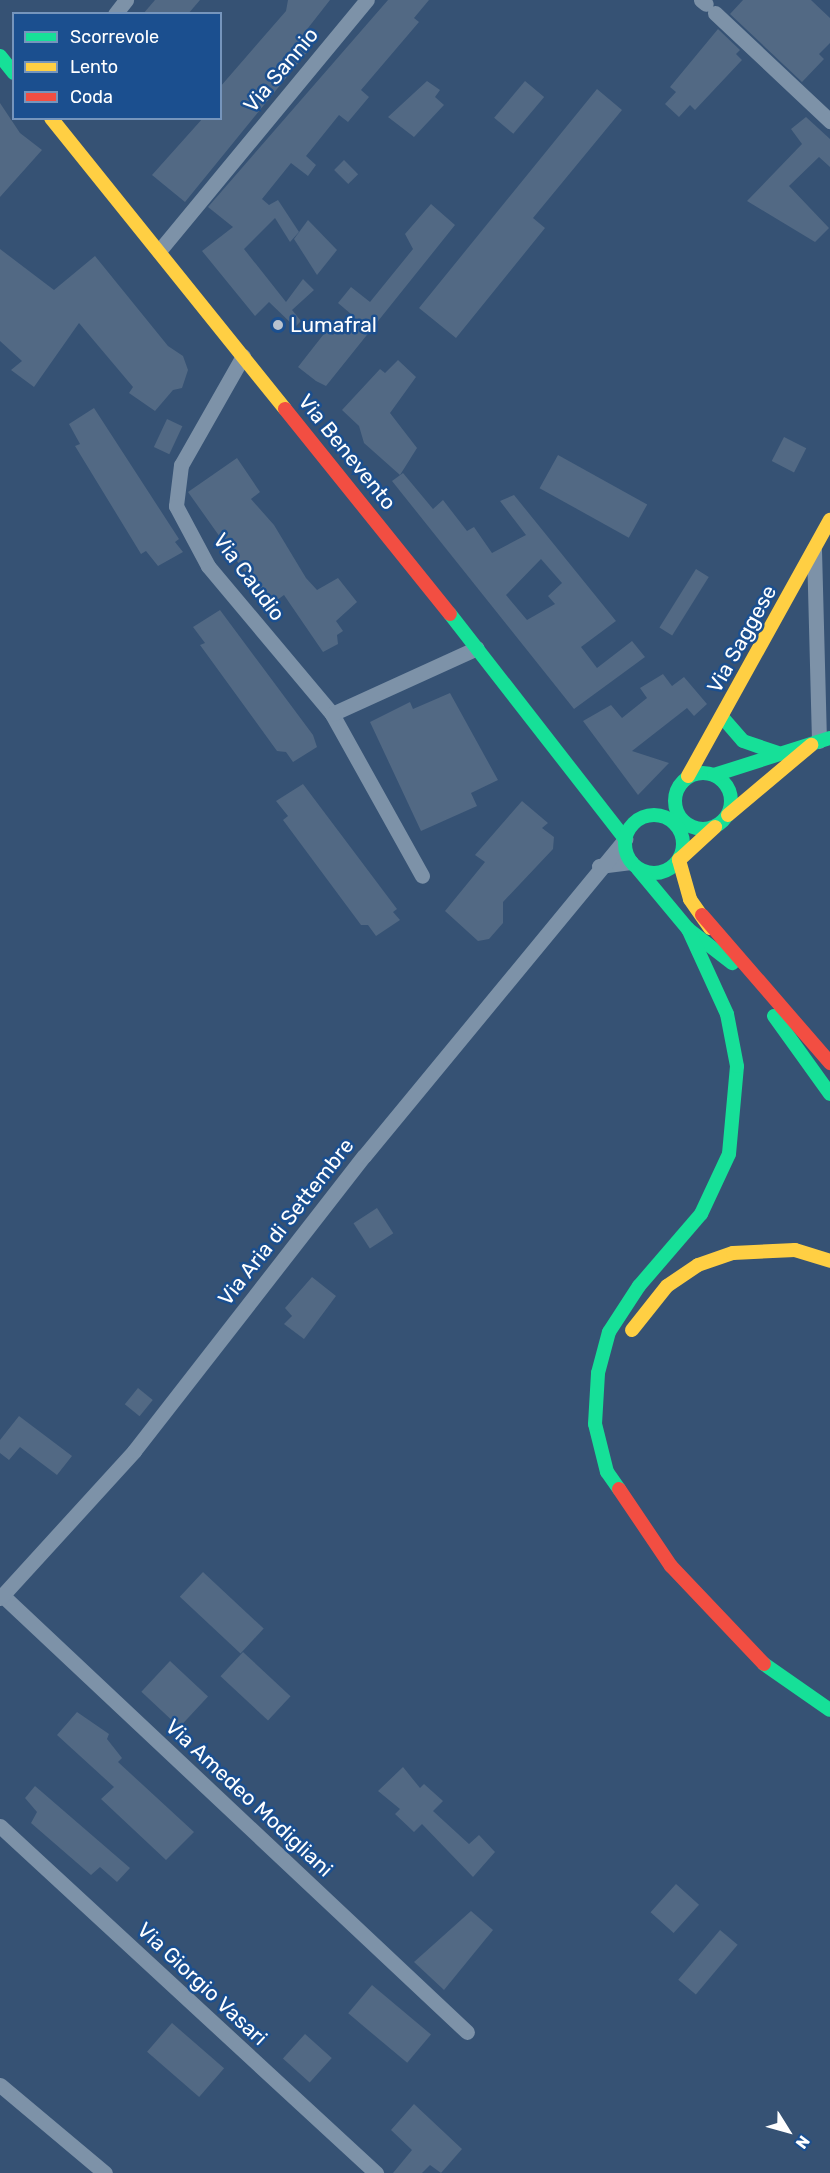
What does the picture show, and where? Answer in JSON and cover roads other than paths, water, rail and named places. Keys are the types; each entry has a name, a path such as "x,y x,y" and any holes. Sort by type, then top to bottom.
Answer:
{"main road":[{"path":"0,56 12,71"},
{"name":"Via Benevento","path":"53,120 609,812 625,839"},
{"name":"Via Saggese","path":"684,781 723,718 830,520"},
{"path":"723,718 743,741 777,753"},
{"path":"714,775 723,718"},
{"path":"732,963 688,929 635,865 625,839 638,819 684,781 714,775 820,741"},
{"path":"635,865 657,873 679,860 728,815 820,741"},
{"path":"714,775 728,787 728,815"},
{"path":"684,781 674,801 679,817 691,827 715,827"},
{"path":"609,812 638,819 655,814 672,820 682,834 679,860 690,899 830,1063"},
{"path":"702,915 732,963 830,1094"},
{"path":"688,929 728,1014 737,1066 729,1154 701,1214 639,1286 609,1332 598,1373 595,1424 607,1473 671,1566 762,1663 830,1710"},
{"path":"623,1349 645,1308 698,1265 763,1248 830,1261"},
{"path":"614,1381 613,1425 618,1448"},
{"path":"628,1474 684,1555 761,1638"}],"street":[{"path":"117,12 126,0"},
{"name":"Via Sannio","path":"159,251 367,0"},
{"path":"707,6 830,121"},
{"name":"Via Caudio","path":"243,356 181,465 176,506 208,566 332,714 422,876"},
{"path":"814,550 820,741"},
{"path":"332,714 477,648"},
{"name":"Via Aria di Settembre","path":"1,1596 134,1452 599,867 625,839"},
{"path":"599,867 635,865"},
{"name":"Via Amedeo Modigliani","path":"1,1596 467,2032"},
{"name":"Via Giorgio Vasari","path":"0,1826 376,2173"},
{"path":"0,2085 105,2173"}],"place":[{"name":"Lumafral","path":"278,325"}]}
